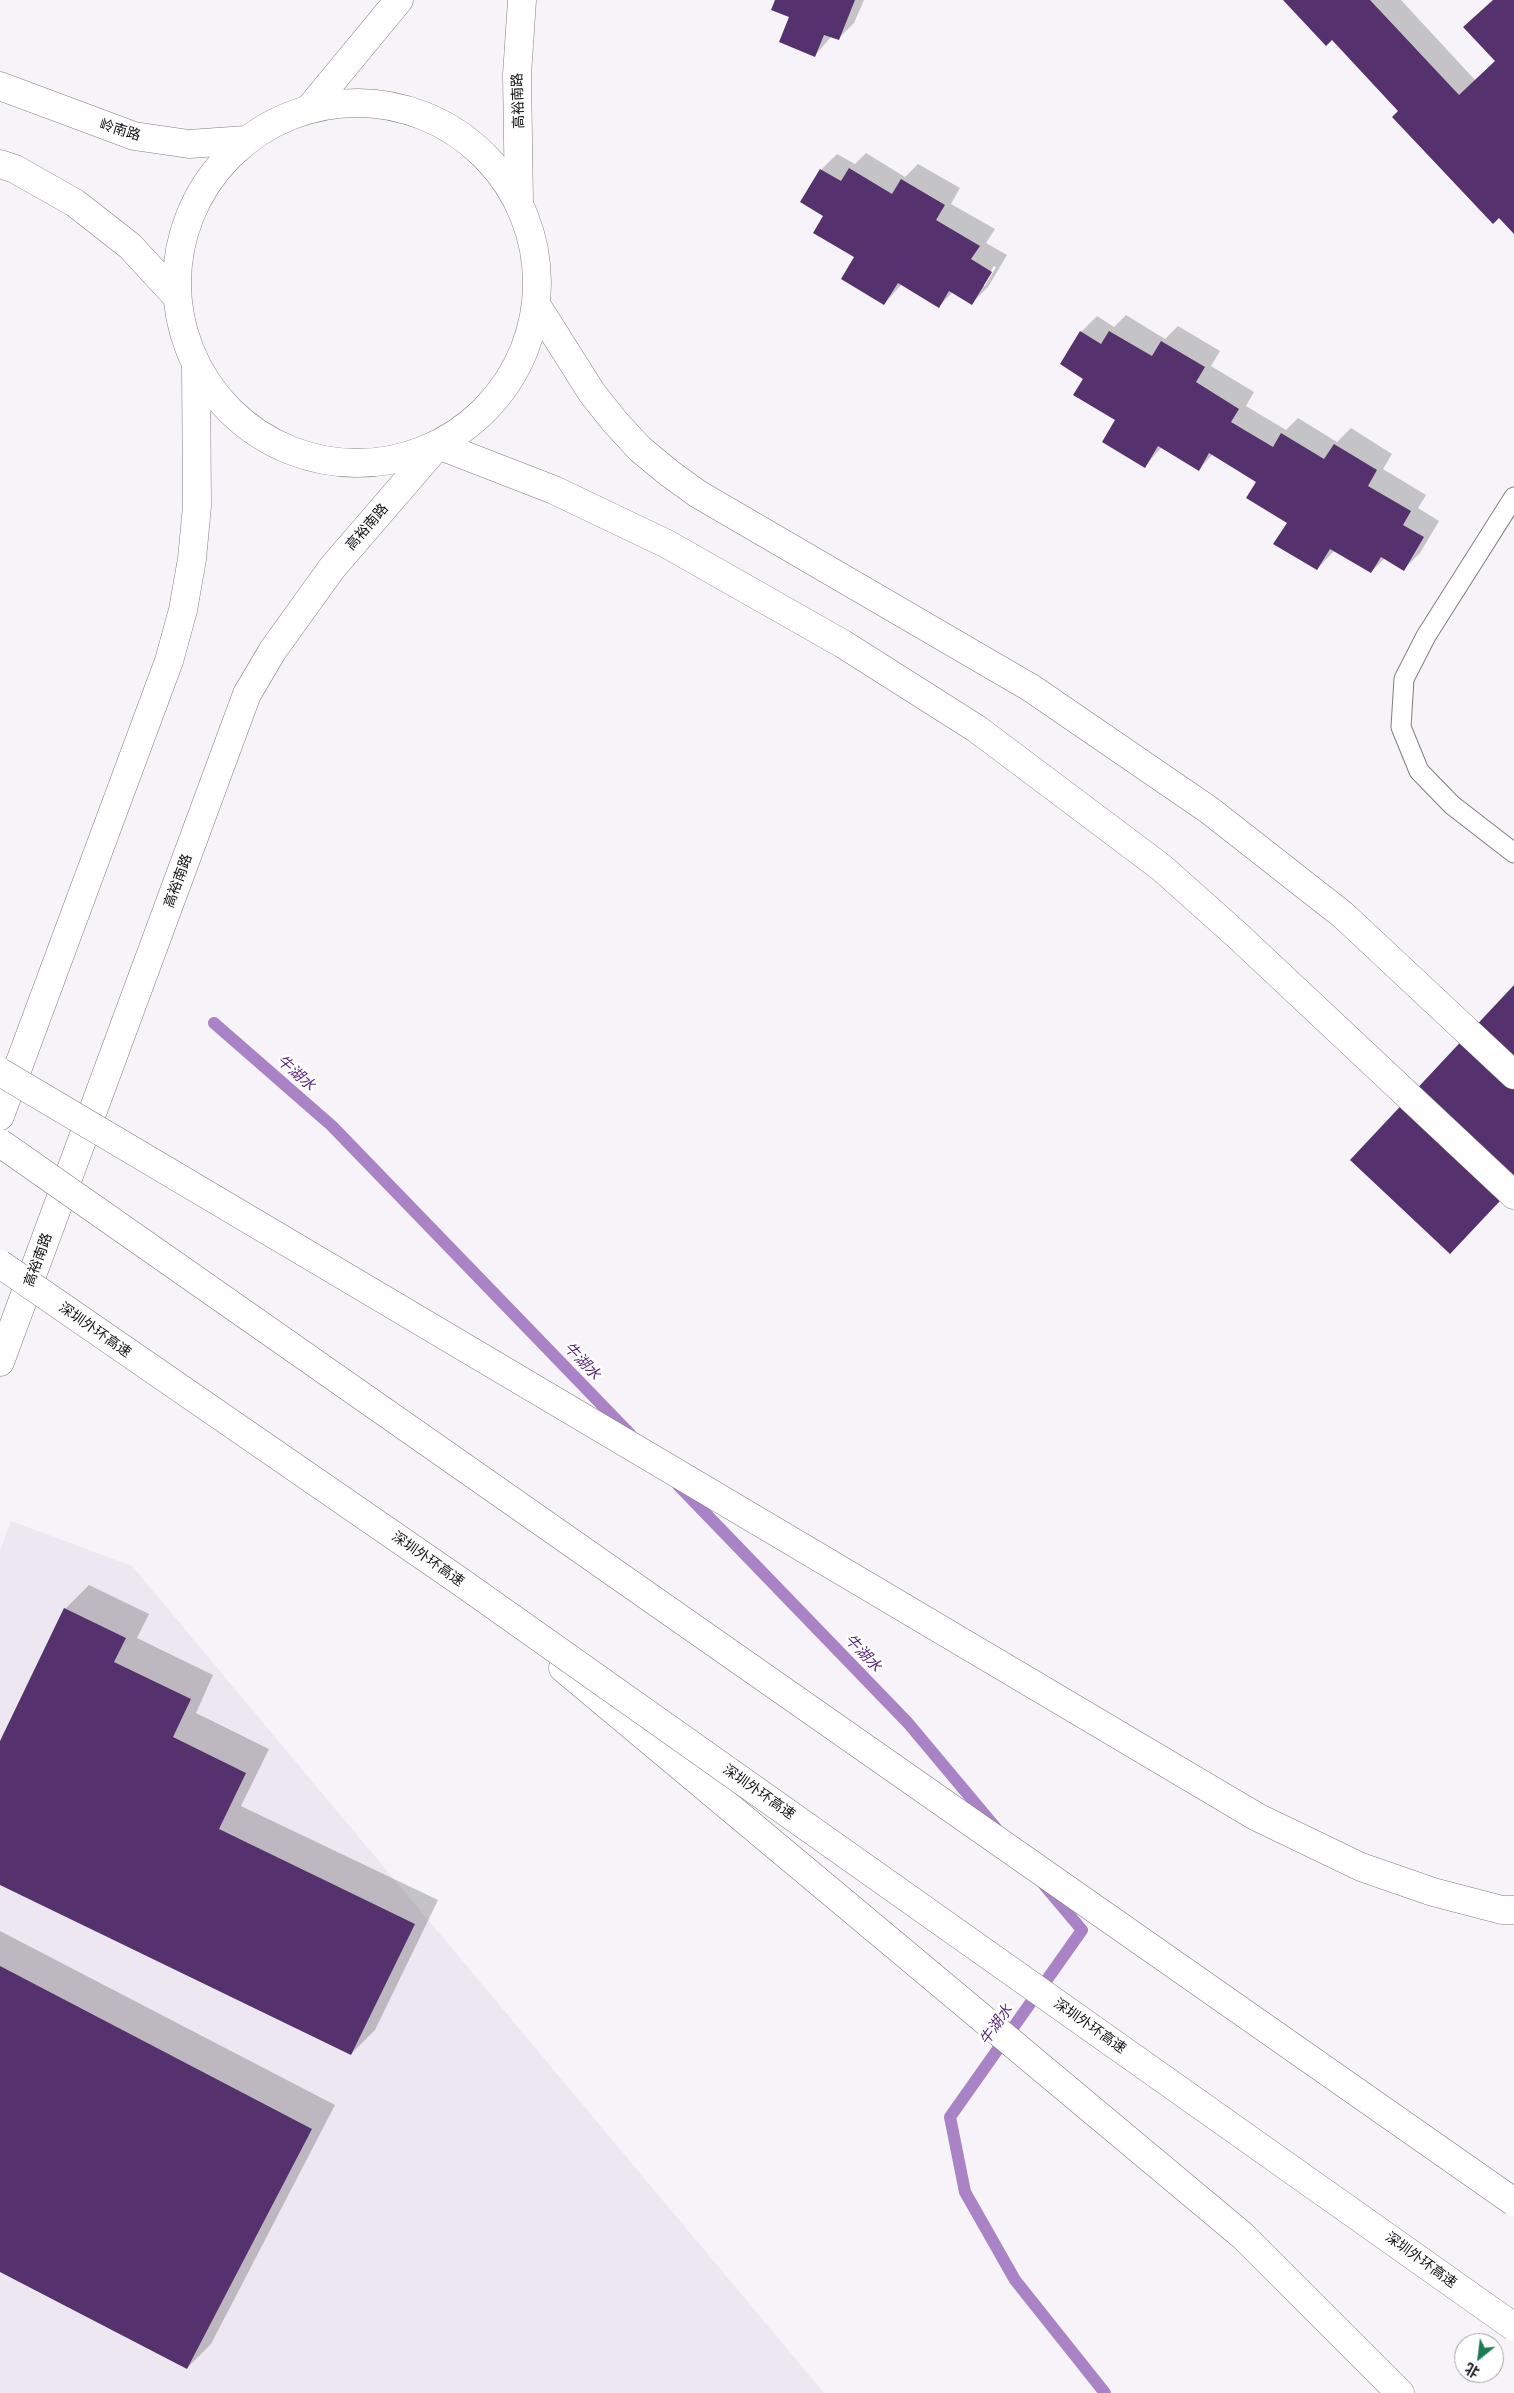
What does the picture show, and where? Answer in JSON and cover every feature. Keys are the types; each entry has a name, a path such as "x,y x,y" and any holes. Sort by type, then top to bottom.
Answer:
{"main road":[{"path":"309,109 399,0"},
{"name":"高裕南路","path":"519,203 517,75 522,0"},
{"name":"岭南路","path":"0,86 134,136 189,144 246,140"},
{"path":"344,103 370,104 414,112 446,126 475,146 500,172 519,203 532,236 538,270 537,306 529,341 515,373 494,402 468,426 438,445 406,457 370,463 336,462 301,454 269,440 240,419 216,394 196,364 183,331 177,297 178,260 183,235 199,194 220,165 246,140 276,122 309,109 344,103"},
{"path":"0,164 15,169 75,204 130,246 177,297"},
{"path":"537,306 592,394 603,408 640,449 669,473 698,494 1031,688 1209,810 1343,915 1514,1075"},
{"path":"0,1116 169,661 183,610 192,559 197,506 196,364"},
{"path":"438,445 554,490 666,544 843,644 977,729 1162,868 1238,935 1514,1195"},
{"name":"高裕南路","path":"0,1362 247,694 273,650 332,568 438,445"},
{"path":"0,1072 1258,1817 1361,1867 1433,1892 1502,1910 1514,1910"},
{"path":"0,1143 1514,2202"},
{"name":"深圳外环高速","path":"0,1264 461,1582 1514,2327"},
{"path":"461,1582 1243,2236 1400,2393"}],"lane":[{"path":"1514,497 1426,636 1404,679 1401,727 1419,771 1452,805 1514,853"}],"shaded area":[{"path":"11,1521 132,1566 824,2393 0,2393 0,1550"}],"building":[{"path":"775,0 855,0 839,40 824,35 815,57 779,42 789,17 771,10"},
{"path":"1283,0 1370,0 1459,95 1495,61 1463,27 1493,0 1514,0 1514,234 1499,218 1493,224 1392,117 1398,111 1332,40 1326,46"},
{"path":"849,168 892,194 901,179 945,205 936,220 980,246 971,259 992,272 972,305 949,291 939,308 898,283 884,305 841,279 854,257 813,233 823,216 800,202 820,169 841,181"},
{"path":"1080,331 1101,344 1109,331 1152,356 1161,341 1205,367 1196,382 1239,409 1231,422 1273,447 1281,433 1324,459 1334,444 1377,470 1368,486 1411,511 1403,525 1424,537 1404,571 1381,557 1371,573 1330,549 1317,570 1273,544 1287,523 1246,498 1256,482 1209,453 1199,471 1158,446 1145,468 1102,442 1115,420 1073,395 1083,379 1060,364"},
{"path":"1514,985 1514,1186 1450,1254 1350,1160"},
{"path":"64,1608 126,1638 114,1662 191,1699 173,1737 246,1773 219,1829 415,1924 351,2055 0,1885 0,1741"},
{"path":"0,1966 312,2129 187,2369 0,2272"}],"waterway":[{"name":"牛湖水","path":"214,1023 332,1126 630,1434"},
{"name":"牛湖水","path":"678,1485 908,1723 996,1828"},
{"name":"牛湖水","path":"1044,1885 1082,1930 950,2117 965,2192 1015,2280 1105,2393"}]}
